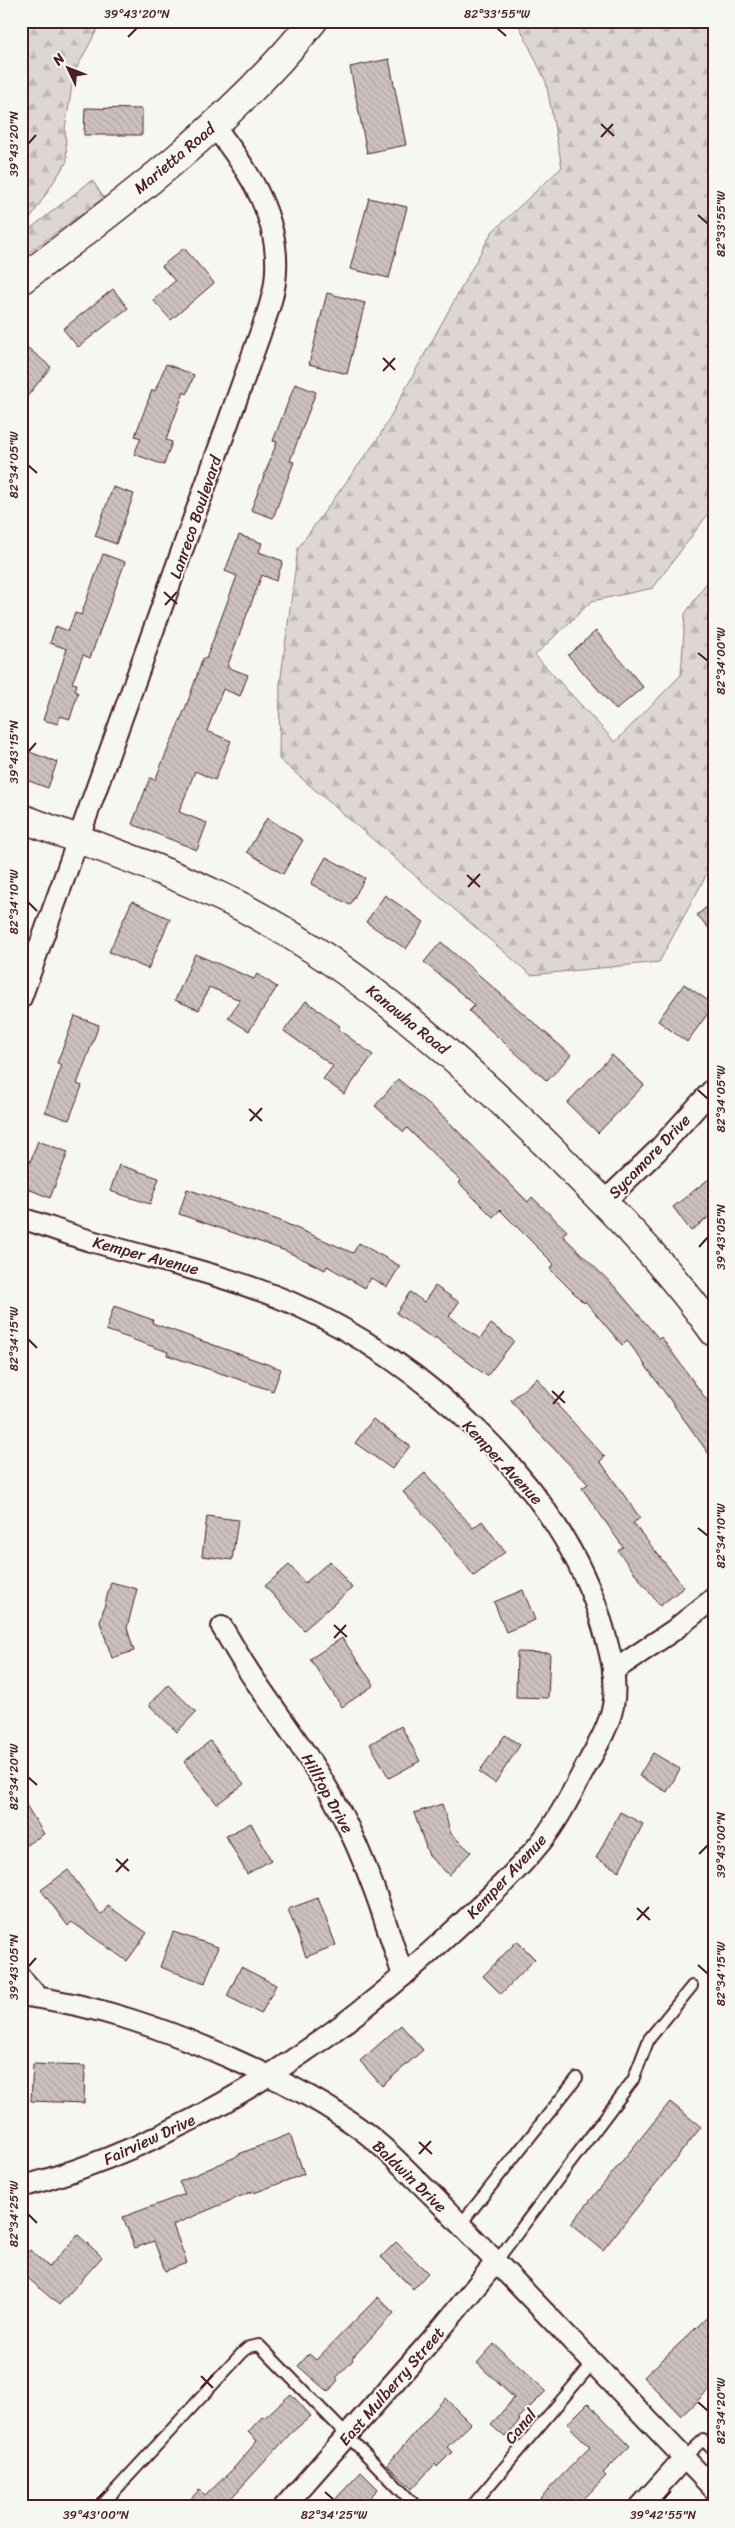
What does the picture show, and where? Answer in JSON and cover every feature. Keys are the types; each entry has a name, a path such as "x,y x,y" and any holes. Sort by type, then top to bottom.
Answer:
{"street":[{"name":"Marietta Road","path":"21,280 214,126 250,92 313,21"},
{"name":"Lanreco Boulevard","path":"21,998 260,334 276,282 275,250 267,210 246,168 214,126"},
{"name":"Kanawha Road","path":"21,818 178,877 242,908 296,938 348,971 406,1016 466,1068 604,1202 655,1258 714,1332"},
{"name":"Sycamore Drive","path":"604,1202 657,1151 714,1088"},
{"name":"Kemper Avenue","path":"21,1218 96,1242 248,1285 320,1317 365,1343 409,1373 487,1440 522,1477 547,1509 565,1538 588,1584 604,1632 616,1690 612,1711 603,1736 542,1841 487,1900 403,1976 326,2037 269,2075"},
{"path":"613,1671 674,1630 714,1598"},
{"name":"Hilltop Drive","path":"222,1627 255,1681 314,1765 339,1809 362,1855 380,1902 403,1976"},
{"path":"21,1978 30,1996"},
{"name":"Baldwin Drive","path":"30,1996 110,2012 156,2026 269,2075 306,2094 351,2122 391,2155 714,2489"},
{"name":"Fairview Drive","path":"21,2187 106,2160 176,2129 269,2075"},
{"name":"East Mulberry Street","path":"284,2507 441,2329 495,2262"},
{"path":"640,2507 684,2458"}],"lane":[{"path":"495,2262 633,2080 649,2039 692,1986"},
{"path":"460,2225 577,2078"},
{"path":"100,2507 243,2352 254,2345 264,2349 417,2507"},
{"name":"Canal","path":"471,2507 592,2364"},
{"path":"684,2458 703,2440 714,2451"}],"green space":[{"path":"21,21 112,21 98,28 74,73 65,129 67,161 21,233"},
{"path":"360,21 397,21 358,27"},
{"path":"517,21 714,21 714,506 653,588 592,601 535,655 615,742 681,675 685,614 714,572 714,861 659,962 531,975 279,759 280,684 298,548 379,437 492,232 562,167 546,82"},
{"path":"92,180 104,198 21,258 21,236"}],"building":[{"path":"389,59 406,145 367,153 350,67"},
{"path":"85,108 142,109 142,135 84,135"},
{"path":"369,198 407,207 389,278 350,269"},
{"path":"184,248 214,283 171,320 153,300 175,281 162,266"},
{"path":"113,289 128,308 78,347 63,329"},
{"path":"327,293 365,303 347,374 309,364"},
{"path":"28,348 51,367 21,404 21,356"},
{"path":"166,364 194,375 187,394 184,392 166,440 172,442 164,465 134,454 141,438 135,436 152,390 155,391"},
{"path":"295,384 316,392 290,461 294,462 273,518 251,510 277,442 273,441"},
{"path":"113,487 134,494 116,544 95,536"},
{"path":"239,535 262,543 259,552 283,561 276,581 262,575 227,667 248,675 240,696 223,689 207,731 231,741 215,780 195,771 179,812 207,823 197,850 132,824 150,778 155,780 187,704 203,658 206,659 237,576 225,571"},
{"path":"103,554 125,562 90,658 83,655 72,683 77,684 75,691 78,693 70,719 60,716 58,724 43,720 67,649 50,643 56,626 68,631 75,613 81,615"},
{"path":"596,631 643,687 616,710 568,655"},
{"path":"21,749 57,762 48,788 21,778"},
{"path":"267,818 303,840 283,874 247,852"},
{"path":"326,857 365,878 350,905 311,884"},
{"path":"385,895 424,922 406,949 366,922"},
{"path":"132,901 170,919 148,969 109,952"},
{"path":"714,901 714,934 697,915"},
{"path":"441,942 571,1055 547,1081 469,1011 475,1005 424,962"},
{"path":"195,954 254,979 257,974 277,987 249,1031 228,1018 240,1000 209,987 199,1010 175,1000"},
{"path":"684,984 714,1005 687,1042 658,1021"},
{"path":"306,1001 340,1026 338,1029 373,1055 344,1094 323,1079 333,1066 284,1031"},
{"path":"75,1016 99,1025 77,1084 82,1086 69,1120 45,1112 62,1065 57,1063"},
{"path":"612,1055 644,1085 598,1133 567,1103"},
{"path":"398,1079 446,1119 528,1202 532,1197 567,1231 562,1235 615,1287 659,1339 661,1337 714,1410 714,1461 627,1340 622,1345 585,1301 584,1303 550,1269 554,1264 500,1210 493,1217 459,1183 461,1181 407,1128 404,1132 375,1106"},
{"path":"38,1141 68,1152 50,1198 21,1186"},
{"path":"119,1165 159,1178 150,1204 110,1191"},
{"path":"714,1175 714,1213 691,1231 673,1207"},
{"path":"187,1189 278,1220 353,1253 359,1243 400,1266 387,1287 371,1278 365,1288 327,1266 325,1270 286,1251 179,1214"},
{"path":"435,1286 459,1302 449,1316 480,1339 491,1324 514,1341 487,1376 435,1337 434,1339 396,1313 410,1292 424,1302"},
{"path":"114,1306 153,1320 152,1323 281,1369 273,1391 167,1355 168,1352 106,1330"},
{"path":"537,1378 558,1406 605,1457 600,1461 640,1518 633,1523 684,1587 660,1606 618,1551 623,1547 582,1488 588,1484 533,1427 511,1400"},
{"path":"373,1419 410,1446 392,1469 355,1443"},
{"path":"425,1473 473,1528 482,1521 505,1552 474,1576 438,1530 403,1492"},
{"path":"207,1516 238,1520 232,1560 202,1556"},
{"path":"330,1561 352,1588 304,1630 265,1586 289,1565 305,1583"},
{"path":"111,1582 137,1589 127,1628 134,1651 112,1658 100,1622"},
{"path":"523,1590 535,1620 506,1632 494,1602"},
{"path":"342,1638 374,1685 342,1707 310,1659"},
{"path":"517,1652 550,1653 548,1698 516,1697"},
{"path":"168,1685 196,1712 177,1732 149,1705"},
{"path":"401,1726 420,1761 389,1778 370,1744"},
{"path":"505,1735 520,1745 495,1783 479,1772"},
{"path":"210,1741 244,1784 217,1804 184,1762"},
{"path":"653,1753 680,1769 667,1792 639,1776"},
{"path":"21,1797 44,1834 21,1848"},
{"path":"442,1804 451,1834 471,1852 449,1875 429,1856 414,1813"},
{"path":"620,1812 643,1824 619,1871 596,1858"},
{"path":"251,1823 271,1860 247,1874 226,1836"},
{"path":"68,1870 101,1915 108,1906 147,1933 127,1961 72,1922 68,1926 41,1890"},
{"path":"318,1898 336,1945 306,1957 288,1909"},
{"path":"173,1932 218,1947 205,1983 160,1967"},
{"path":"517,1941 535,1959 501,1994 483,1976"},
{"path":"241,1967 276,1985 261,2014 227,1996"},
{"path":"401,2025 423,2050 382,2086 360,2061"},
{"path":"33,2064 85,2066 84,2103 31,2101"},
{"path":"670,2102 701,2127 603,2250 571,2224"},
{"path":"290,2134 304,2174 254,2193 253,2191 173,2225 187,2263 165,2271 154,2241 135,2248 123,2217 185,2194 179,2182 239,2154"},
{"path":"78,2235 102,2257 59,2305 21,2272 21,2260 30,2250 49,2267"},
{"path":"396,2242 428,2273 413,2289 381,2257"},
{"path":"378,2297 394,2313 352,2358 353,2360 336,2378 338,2380 328,2392 298,2366 309,2354 316,2360"},
{"path":"714,2311 714,2385 681,2416 644,2377"},
{"path":"494,2344 546,2391 518,2419 520,2420 505,2437 491,2425 514,2398 477,2363"},
{"path":"291,2394 311,2416 291,2433 223,2507 183,2507 199,2490 205,2496 233,2469 257,2441 248,2432 263,2416 264,2418"},
{"path":"445,2398 471,2424 447,2447 452,2452 437,2467 435,2464 412,2489 387,2465"},
{"path":"588,2403 630,2446 603,2473 606,2476 576,2507 548,2507 540,2498 590,2447 567,2424"},
{"path":"361,2472 378,2489 361,2507 328,2507"}]}
